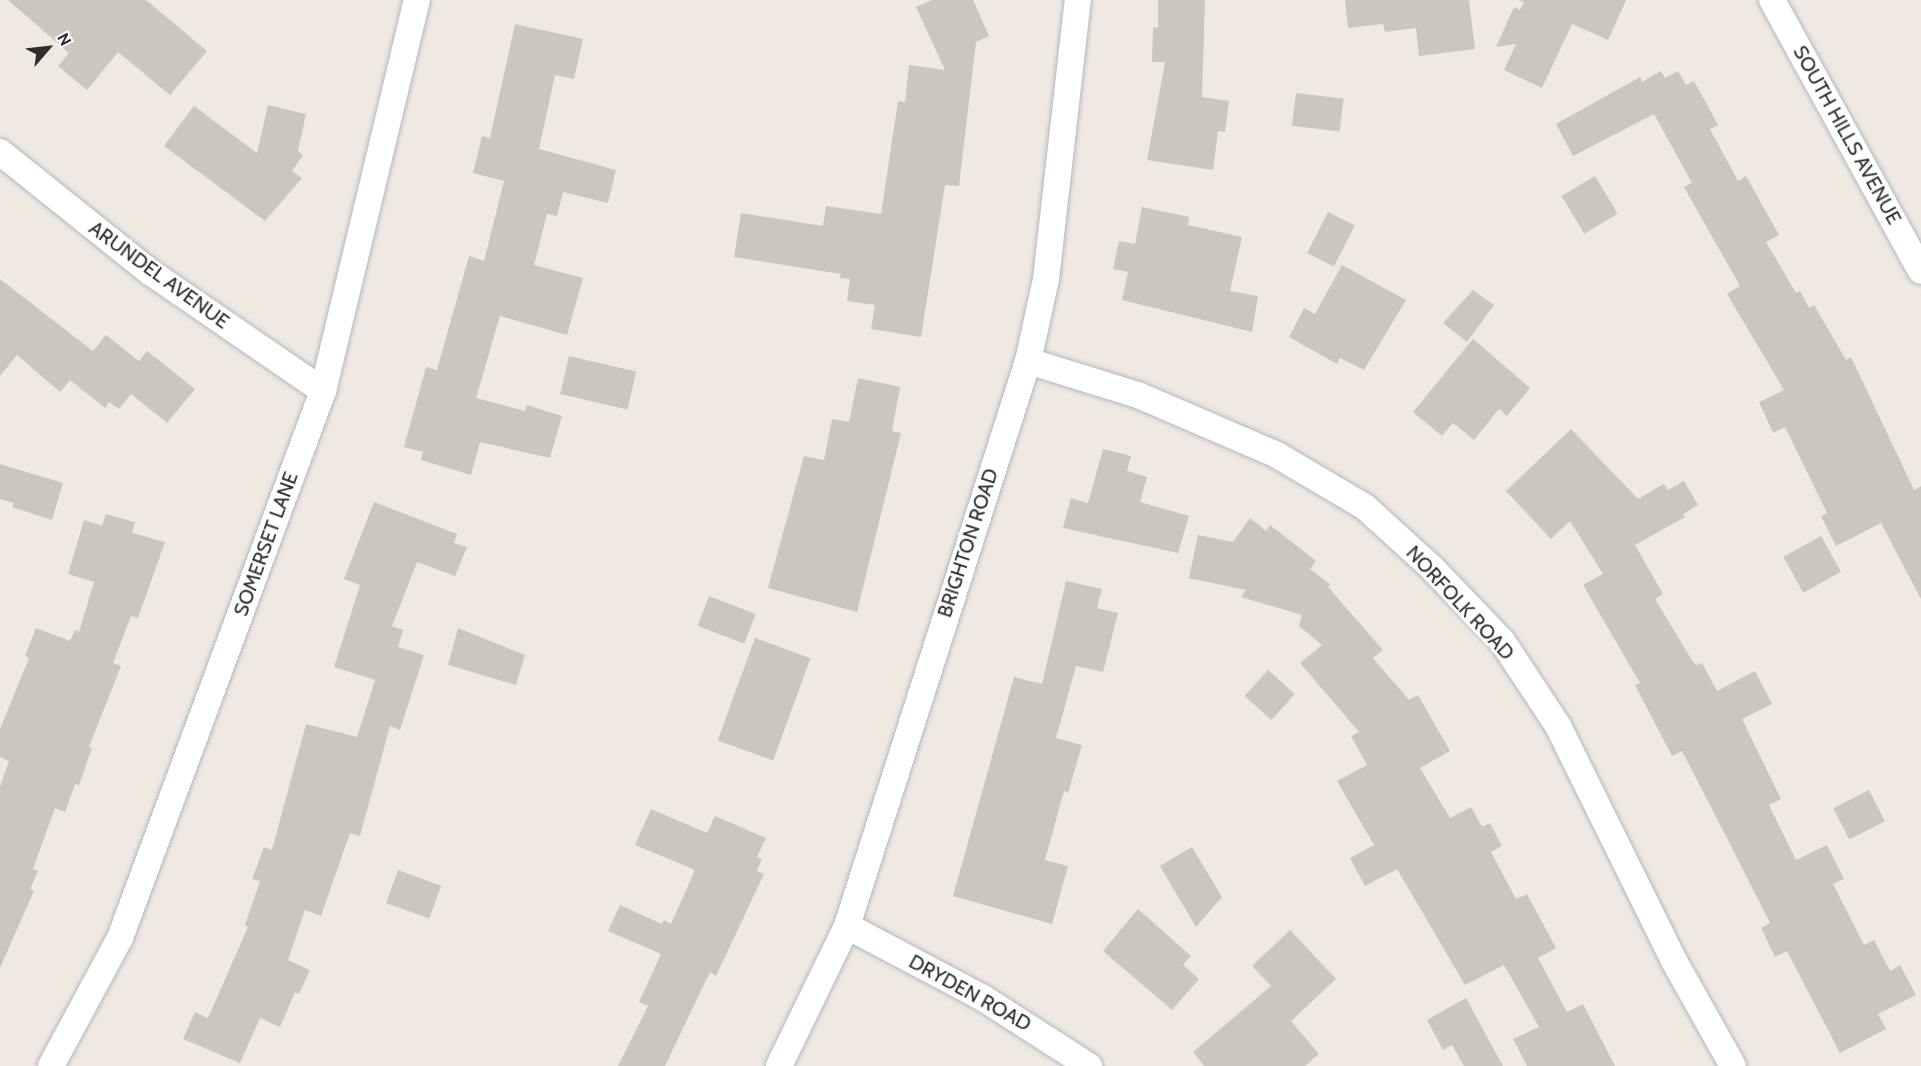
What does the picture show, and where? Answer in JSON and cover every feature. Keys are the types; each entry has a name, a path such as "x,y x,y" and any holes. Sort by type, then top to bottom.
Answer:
{"street":[{"name":"SOMERSET LANE","path":"51,1066 120,938 323,391 417,0"},
{"name":"BRIGHTON ROAD","path":"779,1066 847,926 1028,361 1046,279 1078,0"},
{"name":"SOUTH HILLS AVENUE","path":"1772,0 1921,271"},
{"name":"ARUNDEL AVENUE","path":"0,152 150,272 323,391"},
{"name":"NORFOLK ROAD","path":"1028,361 1138,394 1277,455 1365,507 1432,568 1502,641 1558,726 1674,961 1733,1066"},
{"name":"DRYDEN ROAD","path":"847,926 983,998 1089,1066"}],"building":[{"path":"8,0 146,0 207,51 170,95 118,52 87,90 58,66 69,53"},
{"path":"932,0 973,0 989,36 976,42 959,186 945,185 921,337 871,329 875,305 847,301 850,279 840,278 841,274 734,257 741,213 823,226 826,206 881,214 898,101 905,102 909,65 945,70 916,7"},
{"path":"1158,0 1205,0 1202,97 1229,101 1225,132 1218,131 1213,170 1147,160 1165,62 1152,62 1153,27 1158,28"},
{"path":"1345,0 1469,0 1475,49 1419,56 1416,28 1385,32 1383,24 1348,28"},
{"path":"1519,0 1626,0 1608,40 1572,24 1542,88 1504,70 1516,44 1496,47 1514,7 1520,10 1524,2"},
{"path":"515,24 583,39 574,79 555,75 539,149 616,170 608,203 563,192 557,216 547,214 534,265 583,278 567,335 500,316 476,398 525,411 527,405 562,416 550,458 480,442 471,475 421,460 423,452 404,447 426,367 437,370 469,256 484,261 504,181 473,173 482,136 490,138"},
{"path":"1661,71 1665,78 1678,71 1686,85 1694,81 1718,125 1710,129 1738,181 1746,176 1779,235 1766,242 1796,293 1800,291 1809,308 1814,305 1846,360 1851,357 1914,490 1921,486 1921,599 1881,523 1836,546 1821,516 1827,513 1785,427 1773,433 1759,402 1784,390 1727,294 1740,286 1684,187 1692,183 1654,114 1573,156 1556,124 1640,77 1642,82"},
{"path":"1296,93 1344,99 1340,132 1292,126"},
{"path":"268,105 306,114 298,151 303,155 292,171 302,178 265,221 164,146 194,106 257,153"},
{"path":"1595,176 1618,214 1584,234 1562,196"},
{"path":"1142,207 1189,217 1188,225 1242,237 1230,291 1258,296 1252,332 1122,300 1128,272 1113,269 1119,241 1135,244"},
{"path":"1328,212 1355,226 1334,267 1307,253"},
{"path":"1342,265 1406,300 1364,370 1340,358 1337,364 1289,337 1304,308 1315,314"},
{"path":"0,279 93,351 106,335 139,361 147,351 195,389 167,423 131,394 119,409 109,402 105,408 70,380 60,392 17,355 0,376"},
{"path":"1473,290 1494,305 1467,342 1443,323"},
{"path":"1473,339 1530,388 1507,416 1499,409 1474,440 1453,423 1442,436 1413,412"},
{"path":"569,356 636,372 627,410 560,394"},
{"path":"858,378 900,387 892,431 901,433 857,612 768,588 804,456 824,460 832,419 849,422"},
{"path":"1571,429 1638,499 1664,484 1668,490 1684,481 1698,505 1683,514 1685,517 1635,545 1663,594 1655,599 1693,662 1697,665 1702,663 1717,691 1755,671 1772,704 1742,719 1781,799 1769,805 1796,860 1827,845 1844,879 1833,884 1864,945 1874,940 1890,971 1900,965 1916,995 1878,1014 1886,1029 1840,1053 1787,951 1775,957 1761,928 1770,923 1682,751 1672,756 1635,685 1640,683 1583,585 1603,574 1570,521 1551,539 1506,491"},
{"path":"1103,449 1131,456 1127,471 1147,477 1140,502 1189,516 1178,553 1063,528 1071,498 1088,503"},
{"path":"0,464 63,483 52,520 12,507 14,503 0,499"},
{"path":"374,502 457,534 454,543 467,547 455,576 417,562 392,626 403,630 398,647 424,655 400,730 390,726 360,836 350,833 321,916 305,910 288,960 310,970 299,994 295,992 280,1027 260,1018 240,1063 183,1039 195,1012 208,1018 248,927 245,925 260,881 252,879 264,847 272,850 306,724 357,737 375,680 334,667 360,585 344,579"},
{"path":"106,514 135,522 132,533 165,542 138,618 131,616 113,663 121,666 89,747 92,748 79,785 75,784 65,812 55,808 33,869 38,871 30,889 34,891 0,968 0,787 9,761 0,757 0,729 29,658 25,656 36,628 70,641 75,630 79,632 94,582 68,574 84,520 102,526"},
{"path":"1250,518 1266,531 1270,525 1316,561 1310,569 1330,584 1328,587 1383,650 1373,658 1409,700 1418,695 1450,751 1420,768 1450,818 1471,807 1482,827 1490,823 1502,846 1491,852 1516,899 1527,894 1556,948 1538,958 1567,1012 1583,1004 1615,1066 1527,1066 1513,1039 1539,1027 1504,965 1465,985 1397,869 1365,886 1350,858 1374,845 1337,781 1367,765 1351,736 1359,732 1300,663 1322,645 1299,626 1302,615 1241,597 1246,590 1189,578 1198,535 1233,542"},
{"path":"1821,536 1841,572 1803,593 1783,557"},
{"path":"1066,581 1102,589 1097,608 1118,613 1103,672 1076,666 1056,738 1082,745 1068,793 1064,791 1045,860 1068,866 1052,924 953,896 1014,677 1042,684"},
{"path":"709,596 756,614 744,644 698,626"},
{"path":"458,628 525,655 516,685 448,665"},
{"path":"755,638 810,658 773,761 718,740"},
{"path":"1268,670 1295,694 1271,720 1245,696"},
{"path":"1869,790 1885,821 1849,839 1833,808"},
{"path":"651,809 707,833 715,816 766,838 757,857 762,859 757,871 764,874 716,976 710,972 665,1066 618,1066 648,1006 639,1002 661,954 608,931 620,905 662,924 664,920 671,924 695,870 635,845"},
{"path":"1192,847 1222,897 1196,927 1160,866"},
{"path":"398,870 441,886 429,919 386,903"},
{"path":"1138,909 1191,956 1183,965 1199,979 1172,1010 1103,951"},
{"path":"1290,930 1336,979 1291,1021 1319,1054 1305,1066 1204,1066 1193,1052 1271,986 1252,966"},
{"path":"1466,998 1503,1066 1464,1066 1452,1045 1443,1050 1427,1020"}]}
